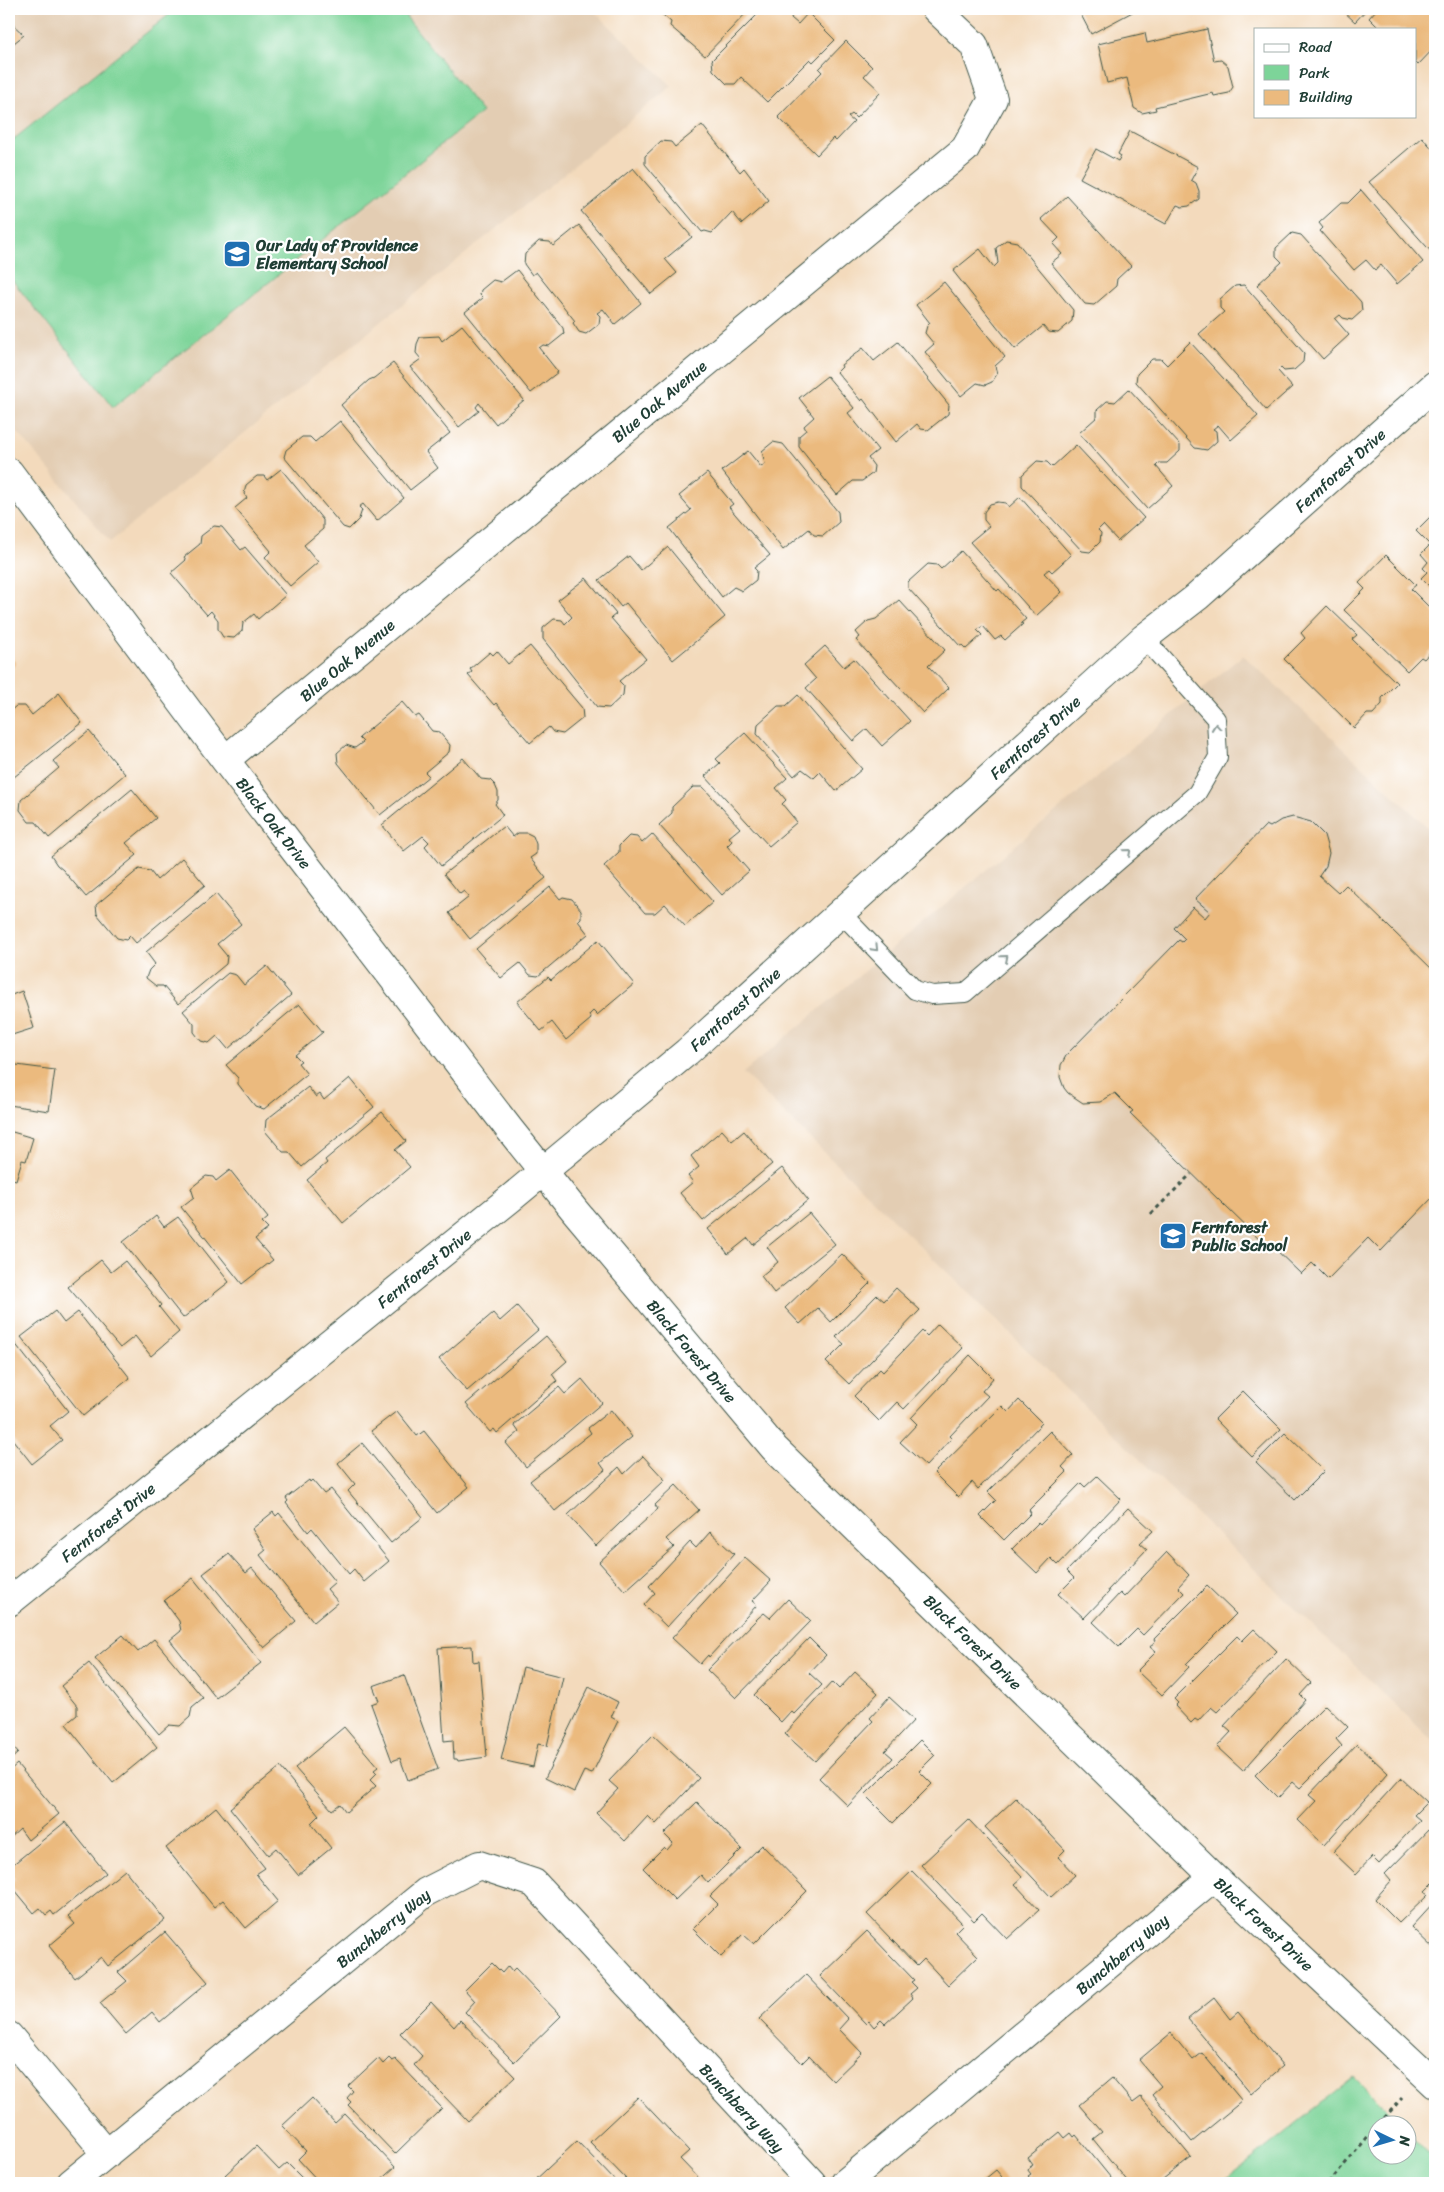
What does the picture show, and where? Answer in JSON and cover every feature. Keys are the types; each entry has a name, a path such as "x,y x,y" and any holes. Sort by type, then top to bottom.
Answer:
{"street":[{"name":"Blue Oak Avenue","path":"225,760 965,149 993,99 974,45 936,9"},
{"name":"Fernforest Drive","path":"9,1602 688,1052 1144,638 1197,597 1435,385"},
{"name":"Black Oak Drive","path":"9,472 225,760 542,1171"},
{"name":"Black Forest Drive","path":"542,1171 774,1448 1214,1877 1435,2084"},
{"name":"Bunchberry Way","path":"71,2183 426,1892 479,1865 534,1883 812,2183"},
{"name":"Bunchberry Way","path":"845,2183 1214,1877"},
{"path":"9,2036 107,2154"}],"lane":[{"path":"841,913 915,990 932,996 965,993 1197,793 1218,758 1216,720 1144,638"}],"path":[{"path":"1151,1214 1191,1174"},
{"path":"1329,2183 1366,2139"}],"shaded area":[{"name":"Our Lady of Providence Elementary School","path":"9,9 592,9 672,86 110,542 9,422"},
{"name":"Fernforest Public School","path":"1243,655 1435,834 1435,1743 1077,1399 743,1073"}],"green space":[{"path":"176,9 400,9 482,112 113,407 9,276 9,143"},
{"path":"1354,2077 1391,2114 1366,2114 1366,2164 1416,2164 1416,2140 1435,2160 1435,2183 1222,2183"}],"building":[{"path":"656,9 750,9 705,56 670,26 671,22"},
{"path":"763,9 794,9 791,18 798,24 808,13 835,40 813,62 810,59 767,102 741,77 735,84 727,84 713,70 712,60"},
{"path":"1078,9 1138,9 1091,34"},
{"path":"1341,9 1367,9 1355,22"},
{"path":"1377,9 1435,9 1435,47 1418,65 1416,63 1416,28 1379,28 1369,18"},
{"path":"9,21 24,35 9,47"},
{"path":"1207,29 1214,61 1221,60 1228,66 1233,87 1229,93 1214,96 1213,93 1155,107 1156,110 1142,113 1134,108 1127,78 1107,83 1098,44 1145,33 1147,43"},
{"path":"846,41 872,67 864,76 881,92 856,118 852,114 848,117 854,122 836,141 833,138 817,155 778,117 822,72 819,69"},
{"path":"702,125 740,172 744,168 769,201 742,224 732,212 712,233 702,232 645,164 645,156 661,141 671,142 675,147"},
{"path":"1130,131 1198,167 1191,180 1196,183 1199,199 1189,206 1182,207 1177,205 1166,224 1080,178 1096,149 1118,161 1121,156 1118,154"},
{"path":"1422,137 1435,152 1435,256 1369,182"},
{"path":"633,168 692,237 665,259 677,273 651,294 581,211"},
{"path":"1361,190 1423,262 1397,284 1381,265 1375,270 1366,260 1354,270 1320,231 1323,228 1319,223 1341,203 1348,203"},
{"path":"1067,196 1131,266 1117,279 1116,286 1094,305 1085,304 1051,263 1062,254 1053,244 1059,238 1041,219"},
{"path":"579,225 641,303 615,324 603,309 597,313 600,316 599,324 586,334 579,332 573,323 575,321 536,272 532,275 524,264 525,254 539,241 550,242 553,246"},
{"path":"1292,233 1301,235 1361,302 1362,311 1352,320 1343,318 1340,315 1335,319 1349,335 1323,359 1257,285 1282,262 1276,256 1276,248"},
{"path":"1006,240 1017,242 1073,310 1072,321 1058,333 1048,332 1043,326 1015,349 953,271 980,249 994,267 998,263 996,248"},
{"path":"517,270 563,328 564,334 549,346 543,345 539,348 558,372 531,393 465,312 483,298 480,295 481,290 493,280 501,282"},
{"path":"944,282 1005,357 995,366 997,374 992,382 985,385 977,383 961,396 925,352 934,344 925,333 930,323 916,305"},
{"path":"1244,285 1304,353 1303,362 1294,370 1284,371 1281,368 1278,371 1292,387 1266,410 1199,334 1224,312 1220,308 1220,299 1235,286"},
{"path":"462,325 524,400 496,424 479,403 476,407 479,411 459,427 410,367 421,359 416,353 420,337 439,336 442,341"},
{"path":"898,342 949,405 948,414 928,430 921,429 917,424 896,442 863,399 861,401 837,372 842,367 841,365 863,348 874,361"},
{"path":"1190,342 1258,416 1231,440 1218,425 1213,429 1216,431 1217,441 1207,450 1195,448 1136,382 1137,374 1152,359 1161,359 1167,365"},
{"path":"393,363 450,433 426,452 438,468 410,490 341,405 369,380"},
{"path":"827,376 854,408 848,413 878,450 868,458 874,466 873,473 862,481 853,481 837,495 799,447 799,436 806,430 804,426 814,417 799,398"},
{"path":"1129,389 1180,445 1180,451 1167,463 1159,463 1156,466 1173,486 1147,509 1079,433 1097,417 1097,410 1107,401 1115,402"},
{"path":"340,421 404,498 377,521 363,504 359,507 362,510 359,519 349,529 343,527 284,457 286,450 302,437 310,437 315,442"},
{"path":"773,442 783,444 838,512 839,522 823,536 814,535 809,529 783,550 722,471 748,451 761,467 765,464 762,451"},
{"path":"1076,445 1144,518 1118,541 1103,525 1098,530 1101,533 1100,542 1090,552 1082,551 1022,486 1022,475 1037,461 1047,462 1052,467"},
{"path":"281,469 323,520 323,529 304,545 318,562 290,586 265,557 271,551 235,508 247,498 244,494 246,485 257,476 264,476 267,480"},
{"path":"707,473 733,504 729,507 770,555 754,568 757,571 756,580 742,591 734,587 722,597 669,528 691,510 679,496"},
{"path":"1020,497 1071,555 1052,572 1049,569 1044,573 1062,592 1036,616 970,542 989,526 984,520 984,512 990,504 1006,503 1009,507"},
{"path":"1435,512 1435,592 1421,578 1427,572 1423,568 1428,562 1421,554 1430,545 1416,531"},
{"path":"214,526 222,527 241,550 245,547 286,595 258,619 254,614 243,623 242,631 234,638 223,637 218,629 218,620 211,611 207,615 171,573 186,560 184,557 200,544 201,536"},
{"path":"668,547 725,617 673,660 626,603 621,607 599,580 629,556 641,570"},
{"path":"961,551 997,591 999,589 1026,619 1005,640 1001,636 995,640 983,626 977,630 982,635 966,649 962,645 960,646 908,588 908,582 928,564 937,565 941,569"},
{"path":"1386,555 1416,585 1411,589 1435,613 1435,647 1424,659 1421,657 1407,671 1344,610 1365,589 1359,583"},
{"path":"586,578 616,614 611,618 646,659 619,681 624,686 623,695 609,708 597,707 543,639 543,628 554,619 562,620 565,624 572,617 558,600"},
{"path":"899,600 945,650 928,666 949,688 923,713 856,640 860,637 856,632 868,621 876,619"},
{"path":"1327,606 1357,635 1352,639 1397,683 1382,698 1382,704 1373,714 1367,714 1354,728 1284,659 1305,638 1301,633"},
{"path":"9,646 12,650 12,658 16,664 9,670"},
{"path":"530,646 582,708 583,718 563,734 553,732 549,727 530,743 496,703 494,705 468,675 472,672 470,669 490,652 493,655 497,651 508,664"},
{"path":"825,646 844,667 854,659 910,721 882,746 867,729 853,741 806,688 816,679 804,665"},
{"path":"59,693 82,723 9,781 9,712 16,706 25,706 32,715"},
{"path":"798,695 862,769 836,791 820,772 814,778 802,769 794,776 757,734 758,724 778,706 786,706"},
{"path":"402,702 415,717 419,715 432,731 439,732 450,745 449,752 425,772 429,776 380,815 338,763 337,753 346,745 355,748 363,742 359,738"},
{"path":"89,731 125,774 49,838 36,822 29,822 20,810 21,800 59,768 53,761"},
{"path":"745,733 787,778 776,788 786,800 782,804 797,822 769,846 705,776 720,763 716,759"},
{"path":"463,758 481,779 490,780 495,785 498,792 498,800 495,804 503,815 441,866 425,846 429,842 423,836 404,851 382,825"},
{"path":"693,787 703,787 740,828 729,837 732,841 727,846 749,871 722,895 659,825 672,813 672,807"},
{"path":"132,789 156,818 126,843 137,855 86,897 51,856"},
{"path":"1293,817 1311,822 1324,835 1329,853 1326,866 1319,876 1338,893 1346,885 1435,972 1435,1195 1381,1251 1368,1238 1328,1279 1312,1263 1301,1274 1271,1245 1268,1248 1130,1113 1133,1111 1115,1093 1100,1102 1083,1103 1068,1093 1060,1077 1061,1065 1067,1054 1179,940 1182,942 1185,939 1174,928 1193,907 1205,918 1210,912 1195,899 1266,825 1270,827 1281,820"},
{"path":"504,826 513,837 518,833 527,833 533,836 536,844 536,854 530,858 546,878 470,939 449,913 469,897 464,891 460,894 444,874"},
{"path":"652,834 713,902 685,926 665,904 655,913 645,913 604,866 619,852 619,846 629,836 637,837 642,843"},
{"path":"182,858 205,885 136,943 130,936 126,940 117,938 97,914 96,905 139,869 150,871 157,880"},
{"path":"550,887 560,899 563,897 572,899 581,910 581,918 578,921 588,934 538,976 530,975 520,963 501,978 476,949"},
{"path":"216,894 241,924 217,944 227,956 226,964 178,1004 163,986 156,986 146,978 149,970 155,964 146,952"},
{"path":"598,940 634,984 597,1015 593,1011 589,1015 591,1019 566,1040 552,1022 541,1031 517,1002 548,977 551,980"},
{"path":"267,966 291,995 228,1049 217,1036 209,1043 201,1041 194,1032 194,1024 183,1011 228,973 236,975 244,985"},
{"path":"22,991 34,1028 9,1036 9,996"},
{"path":"299,1004 323,1032 295,1055 301,1061 298,1063 307,1074 264,1109 255,1106 238,1084 238,1078 226,1065"},
{"path":"9,1064 55,1070 49,1111 9,1105"},
{"path":"350,1078 374,1107 302,1167 289,1152 283,1152 265,1131 266,1120 308,1087 316,1097 320,1094 324,1100"},
{"path":"382,1112 406,1141 395,1150 410,1167 343,1223 307,1180 327,1163 325,1160"},
{"path":"722,1130 732,1141 744,1131 772,1164 703,1221 680,1193 693,1182 688,1176 699,1167 691,1156"},
{"path":"9,1131 33,1138 26,1161 22,1160 16,1180 9,1178"},
{"path":"782,1168 808,1200 753,1245 748,1238 728,1254 708,1229"},
{"path":"230,1170 268,1218 262,1223 268,1229 255,1239 273,1260 242,1284 181,1207 194,1197 191,1188 206,1176 213,1177 216,1181"},
{"path":"809,1213 835,1244 774,1293 761,1276 778,1262 767,1247"},
{"path":"156,1216 164,1227 178,1217 229,1282 183,1318 123,1242"},
{"path":"842,1254 870,1283 831,1322 818,1308 800,1324 785,1308"},
{"path":"101,1260 111,1272 125,1261 161,1305 159,1307 179,1332 151,1356 135,1336 120,1348 68,1287"},
{"path":"896,1288 920,1310 849,1384 826,1362 844,1344 836,1337 877,1295 884,1301"},
{"path":"517,1306 538,1330 467,1391 439,1359 493,1313 500,1321"},
{"path":"55,1311 64,1323 78,1312 130,1378 83,1416 21,1337"},
{"path":"938,1324 963,1348 904,1409 897,1402 879,1421 854,1396 880,1369 883,1372 922,1331 927,1336"},
{"path":"546,1336 567,1361 552,1374 557,1381 497,1433 494,1429 490,1432 466,1404"},
{"path":"10,1337 68,1411 50,1426 62,1440 32,1464 9,1435"},
{"path":"970,1355 993,1378 982,1391 988,1396 950,1436 952,1438 926,1466 900,1442 917,1424 911,1418"},
{"path":"582,1379 602,1403 526,1467 506,1443 519,1432 514,1425 559,1387 565,1394"},
{"path":"1243,1391 1281,1429 1252,1457 1215,1419"},
{"path":"1019,1400 1042,1423 978,1489 972,1482 958,1497 934,1473 1002,1406 1008,1412"},
{"path":"611,1410 632,1437 600,1463 605,1470 555,1511 530,1481 591,1433 588,1428"},
{"path":"397,1411 417,1436 424,1431 469,1487 437,1513 371,1431"},
{"path":"1050,1431 1073,1455 1062,1467 1067,1472 1029,1510 1031,1513 1004,1540 980,1516 996,1500 988,1492"},
{"path":"1285,1433 1324,1471 1295,1500 1256,1462"},
{"path":"362,1443 423,1517 391,1543 348,1491 355,1484 338,1463"},
{"path":"643,1456 665,1480 596,1546 568,1515 619,1467 624,1474"},
{"path":"1097,1476 1121,1499 1058,1565 1051,1558 1037,1573 1012,1549 1038,1523 1040,1525 1081,1483 1085,1487"},
{"path":"309,1480 310,1482 312,1480 324,1494 331,1489 389,1561 364,1582 354,1569 349,1574 312,1528 308,1532 286,1503 288,1501 286,1498"},
{"path":"676,1485 699,1510 666,1539 674,1547 625,1591 599,1562 658,1509 655,1505"},
{"path":"1128,1508 1153,1531 1140,1543 1147,1549 1084,1618 1058,1594 1074,1578 1067,1571"},
{"path":"273,1512 276,1516 279,1513 335,1582 327,1589 338,1602 314,1622 260,1555 266,1550 252,1529"},
{"path":"710,1532 734,1554 667,1627 644,1605 655,1593 649,1586 690,1542 696,1548"},
{"path":"1167,1552 1189,1575 1178,1587 1184,1593 1143,1635 1137,1629 1119,1647 1093,1622 1120,1593 1124,1597"},
{"path":"229,1554 246,1573 252,1568 296,1621 264,1648 203,1574"},
{"path":"745,1558 771,1581 752,1601 757,1605 709,1657 708,1655 700,1664 672,1638"},
{"path":"193,1578 261,1663 216,1698 170,1640 181,1631 179,1621 164,1601"},
{"path":"1207,1586 1236,1614 1186,1664 1189,1667 1162,1695 1137,1671 1156,1652 1150,1647 1155,1641 1154,1639"},
{"path":"788,1599 811,1621 736,1698 707,1670 758,1618 764,1613 770,1618"},
{"path":"1254,1629 1277,1651 1217,1712 1211,1707 1198,1721 1195,1719 1191,1723 1175,1706 1178,1703 1174,1699 1237,1636 1242,1641"},
{"path":"123,1635 138,1652 154,1639 203,1698 192,1707 190,1717 180,1726 169,1725 159,1734 95,1658"},
{"path":"809,1638 826,1655 809,1673 822,1685 794,1714 791,1711 781,1722 754,1695"},
{"path":"472,1646 473,1662 479,1661 487,1757 458,1761 454,1759 453,1740 444,1741 438,1648"},
{"path":"1286,1659 1311,1683 1300,1695 1305,1700 1243,1771 1217,1747 1231,1732 1224,1726"},
{"path":"89,1663 157,1747 113,1783 66,1724 77,1715 77,1706 61,1686"},
{"path":"523,1667 563,1677 547,1746 538,1744 533,1767 501,1760"},
{"path":"855,1672 878,1693 815,1761 785,1734 832,1682 839,1689"},
{"path":"404,1675 438,1769 408,1780 400,1758 392,1761 371,1704 379,1701 373,1686"},
{"path":"589,1687 618,1702 611,1717 618,1721 592,1774 584,1771 574,1792 545,1778"},
{"path":"889,1697 914,1720 885,1751 893,1758 848,1806 819,1778 873,1721 870,1718"},
{"path":"1325,1705 1348,1727 1336,1739 1342,1746 1300,1788 1293,1782 1278,1798 1255,1775"},
{"path":"344,1727 378,1767 374,1770 377,1773 370,1780 376,1786 346,1812 340,1804 332,1810 295,1768"},
{"path":"653,1735 699,1778 656,1824 648,1816 625,1841 596,1813 618,1789 609,1781"},
{"path":"920,1740 935,1755 919,1771 932,1784 893,1823 865,1795"},
{"path":"9,1742 18,1753 9,1761"},
{"path":"1357,1744 1388,1773 1324,1845 1298,1820 1316,1801 1309,1795"},
{"path":"17,1764 59,1814 28,1840 20,1829 9,1839 9,1771"},
{"path":"280,1767 319,1815 311,1823 331,1848 298,1875 276,1848 268,1855 230,1808"},
{"path":"1401,1778 1427,1802 1414,1815 1420,1820 1379,1864 1372,1857 1356,1874 1333,1852"},
{"path":"1016,1798 1065,1850 1058,1857 1075,1875 1051,1897 985,1827"},
{"path":"697,1802 742,1849 708,1883 701,1875 675,1900 643,1868 664,1847 667,1850 673,1843 664,1834"},
{"path":"216,1807 265,1868 256,1874 278,1901 246,1928 223,1900 214,1907 166,1848"},
{"path":"969,1820 1023,1877 1015,1884 1039,1910 1007,1939 982,1913 974,1921 921,1865"},
{"path":"65,1822 106,1873 54,1915 51,1911 46,1915 40,1908 34,1913 10,1884 15,1879 10,1872 14,1869 11,1866"},
{"path":"1435,1823 1435,1881 1424,1892 1428,1895 1399,1923 1375,1899 1391,1881 1385,1874"},
{"path":"762,1845 807,1891 754,1944 743,1934 721,1957 693,1929 718,1904 710,1896"},
{"path":"125,1870 165,1920 108,1966 101,1957 75,1978 49,1946 75,1924 68,1916"},
{"path":"912,1871 963,1924 955,1932 978,1956 948,1985 924,1959 917,1966 867,1914"},
{"path":"1435,1901 1435,1950 1411,1927"},
{"path":"867,1931 914,1980 911,1982 917,1988 910,1994 913,1998 885,2024 881,2020 874,2027 869,2021 866,2024 820,1976"},
{"path":"165,1932 208,1982 160,2022 152,2012 126,2034 100,2003 127,1981 118,1972"},
{"path":"492,1963 502,1973 508,1966 512,1971 515,1968 561,2016 514,2062 465,2012 475,2001 465,1990"},
{"path":"806,1975 848,2019 839,2029 862,2053 833,2081 809,2056 802,2063 759,2019"},
{"path":"1214,1998 1230,2019 1238,2012 1283,2066 1251,2094 1188,2019"},
{"path":"431,2002 454,2027 460,2020 515,2077 468,2121 414,2065 422,2056 400,2033"},
{"path":"1171,2033 1193,2060 1202,2053 1242,2101 1192,2142 1152,2094 1161,2086 1139,2060"},
{"path":"378,2058 383,2064 389,2058 392,2061 395,2059 442,2108 395,2154 348,2105 351,2102 347,2098 353,2091 348,2086"},
{"path":"1112,2078 1133,2103 1141,2097 1191,2157 1158,2183 1129,2183 1093,2139 1102,2132 1079,2105"},
{"path":"638,2097 689,2151 680,2159 703,2183 630,2183 590,2142"},
{"path":"312,2098 335,2123 345,2114 395,2167 377,2183 320,2183 298,2159 306,2151 282,2126"},
{"path":"1060,2132 1065,2138 1071,2133 1074,2137 1076,2135 1115,2183 1034,2183 1028,2176 1031,2174 1027,2169 1033,2165 1028,2158"},
{"path":"577,2141 617,2183 532,2183"},
{"path":"256,2146 279,2170 287,2163 307,2183 233,2183 225,2175"},
{"path":"996,2170 1007,2183 980,2183"}],"place":[{"name":"Our Lady of Providence Elementary School","path":"237,254"},
{"name":"Fernforest Public School","path":"1173,1236"}]}
